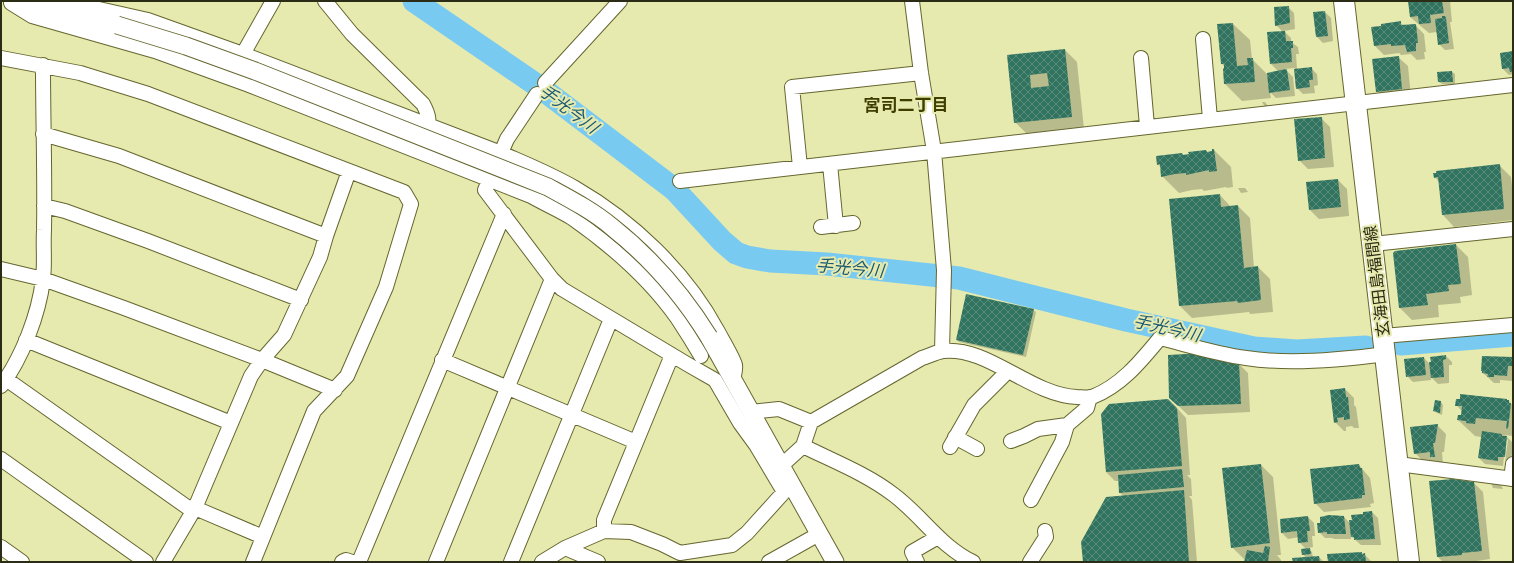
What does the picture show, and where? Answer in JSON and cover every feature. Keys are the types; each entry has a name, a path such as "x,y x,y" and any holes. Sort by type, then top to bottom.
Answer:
{"main road":[{"name":"玄海田島福間線","path":"1344,1 1409,562"}],"street":[{"path":"8,1 32,16 155,51 249,85 531,196 564,214 608,244 635,269 659,295 678,319 708,347 733,380 781,466 789,489"},
{"path":"14,1 86,17 186,46 255,71 548,187 580,205 612,227 649,260 672,285 694,313 708,347"},
{"path":"62,1 148,20 243,54 501,153 541,170 575,188 607,209 643,237 674,270 705,308 735,364 733,380"},
{"path":"243,54 273,1"},
{"path":"324,1 352,34 423,104 428,113 429,125 420,152"},
{"path":"620,1 541,89 507,139 485,190 552,279 562,289 715,380 740,423 789,489 819,534 835,562"},
{"path":"912,1 921,73 934,151 944,276 942,351"},
{"path":"1203,39 1210,119"},
{"path":"1,58 80,73 148,94 404,192 411,204 386,287 347,376 314,411 253,562"},
{"path":"1141,58 1147,126"},
{"path":"42,65 44,206 43,279 36,310 26,340 4,383 187,507 194,508 263,537"},
{"path":"800,167 792,87 921,73"},
{"path":"680,181 1513,85"},
{"path":"43,134 119,156 326,236"},
{"path":"830,164 836,226"},
{"path":"163,562 194,508 251,376 262,360 284,335 301,300 320,257 349,171"},
{"path":"44,206 64,211 148,241 301,300"},
{"path":"359,562 504,214"},
{"path":"821,227 853,223"},
{"path":"1373,244 1513,229"},
{"path":"1,269 43,279 262,360 335,390"},
{"path":"436,562 552,279"},
{"path":"511,562 611,319"},
{"path":"781,466 803,446 810,422 922,358 942,351 965,353 978,357 1052,392 1071,396 1090,397 1108,388 1138,366 1160,338 1232,356 1285,361 1307,361 1384,345 1513,325"},
{"path":"26,340 231,423"},
{"path":"687,364 708,347"},
{"path":"604,531 604,520 672,355"},
{"path":"442,360 636,442"},
{"path":"977,449 953,442 974,405 1008,371"},
{"path":"1011,441 1038,429 1067,425 1087,408 1090,397"},
{"path":"751,412 779,409 810,422"},
{"path":"1031,500 1062,442 1067,425"},
{"path":"803,446 870,480 895,495 938,537 964,558 973,562"},
{"path":"1,459 146,562"},
{"path":"1398,464 1512,479 1513,464"},
{"path":"542,562 565,548 604,531 631,532 662,544 677,558 732,545 747,533 789,489"},
{"path":"1030,562 1046,536 1045,531"},
{"path":"769,562 819,534"},
{"path":"917,562 912,552 938,537"},
{"path":"1,547 22,562"},
{"path":"565,548 598,562"},
{"path":"342,562 346,560 352,562"}],"building":[{"path":"1408,1 1442,1 1444,13 1430,15 1431,23 1419,24 1418,16 1410,17"},
{"path":"1289,6 1290,23 1275,26 1274,7"},
{"path":"1325,11 1328,36 1316,37 1313,12"},
{"path":"1442,16 1445,16 1446,18 1449,43 1438,45 1435,19 1442,18"},
{"path":"1401,21 1401,25 1416,24 1418,43 1416,43 1416,51 1407,52 1405,45 1391,46 1391,44 1374,46 1371,27"},
{"path":"1233,23 1237,66 1248,65 1247,58 1253,58 1255,82 1224,84 1224,64 1221,64 1217,24"},
{"path":"1285,31 1286,41 1293,41 1293,48 1291,48 1292,62 1270,64 1267,32"},
{"path":"1065,49 1072,117 1014,123 1007,55","holes":["1047,73 1049,86 1031,88 1030,75"]},
{"path":"1513,51 1513,72 1510,72 1509,68 1502,69 1500,53"},
{"path":"1399,56 1402,89 1376,92 1372,59"},
{"path":"1312,67 1313,80 1309,80 1310,87 1296,89 1294,69"},
{"path":"1286,69 1290,90 1269,93 1267,73"},
{"path":"1452,71 1453,82 1438,82 1437,72"},
{"path":"1322,117 1325,158 1298,161 1294,119"},
{"path":"1212,149 1214,149 1217,171 1209,172 1209,170 1186,175 1186,173 1161,177 1160,164 1157,165 1156,156 1182,153 1183,155 1189,154 1188,152 1206,150 1207,152 1212,151"},
{"path":"1500,164 1504,209 1442,215 1438,177 1434,178 1433,173 1436,173 1436,171"},
{"path":"1338,179 1341,207 1309,210 1306,182"},
{"path":"1220,194 1221,207 1238,205 1244,268 1258,266 1261,300 1238,303 1237,301 1179,306 1169,199"},
{"path":"1456,244 1461,284 1448,285 1449,291 1426,294 1428,305 1399,308 1393,253 1395,251"},
{"path":"966,294 1034,309 1023,355 956,340"},
{"path":"1203,353 1239,363 1241,404 1178,406 1169,398 1168,355"},
{"path":"1446,355 1446,359 1443,360 1444,377 1431,378 1429,362 1431,362 1430,357"},
{"path":"1482,356 1513,357 1513,366 1508,366 1507,376 1494,375 1494,377 1487,377 1488,374 1482,373 1481,371"},
{"path":"1424,357 1426,375 1406,377 1404,359"},
{"path":"1345,388 1346,397 1348,397 1350,419 1344,420 1344,417 1337,418 1338,422 1334,423 1330,390"},
{"path":"1460,394 1509,400 1509,403 1511,403 1508,429 1506,428 1507,421 1476,418 1475,424 1457,420 1458,415 1461,415 1462,406 1455,406 1456,399 1460,399"},
{"path":"1168,399 1177,408 1182,466 1106,472 1101,414 1109,404"},
{"path":"1435,400 1441,401 1440,413 1433,411"},
{"path":"1438,424 1435,443 1433,443 1435,457 1430,457 1430,452 1414,454 1410,427"},
{"path":"1482,431 1507,436 1505,457 1498,457 1498,461 1478,458"},
{"path":"1261,464 1270,543 1231,548 1222,468"},
{"path":"1359,464 1360,468 1362,468 1365,495 1362,495 1362,498 1314,504 1310,469"},
{"path":"1182,469 1184,487 1119,493 1118,475"},
{"path":"1453,479 1474,482 1482,551 1462,553 1462,555 1437,557 1429,481"},
{"path":"1184,490 1189,562 1083,562 1081,542 1106,497"},
{"path":"1372,511 1375,539 1354,540 1354,537 1351,537 1349,520 1352,520 1351,515 1363,514 1363,512"},
{"path":"1329,515 1344,516 1346,534 1327,534 1327,532 1318,533 1317,523 1320,523 1320,517"},
{"path":"1308,516 1310,531 1307,531 1308,542 1298,543 1297,531 1281,533 1280,519"},
{"path":"1265,546 1270,547 1268,562 1244,562 1247,550 1263,553"},
{"path":"1310,548 1311,554 1302,555 1301,549"},
{"path":"1362,552 1362,554 1365,553 1366,562 1328,562 1327,554"},
{"path":"1319,556 1320,562 1293,562 1292,558"}],"waterway":[{"name":"手光今川","path":"414,1 541,88 674,189 722,241 736,253 747,257 770,261 827,264 959,278 1126,320 1254,348 1297,351 1366,347"},
{"name":"手光今川","path":"1401,344 1513,335"}],"district":[{"name":"宮司二丁目","path":"906,105"}]}
